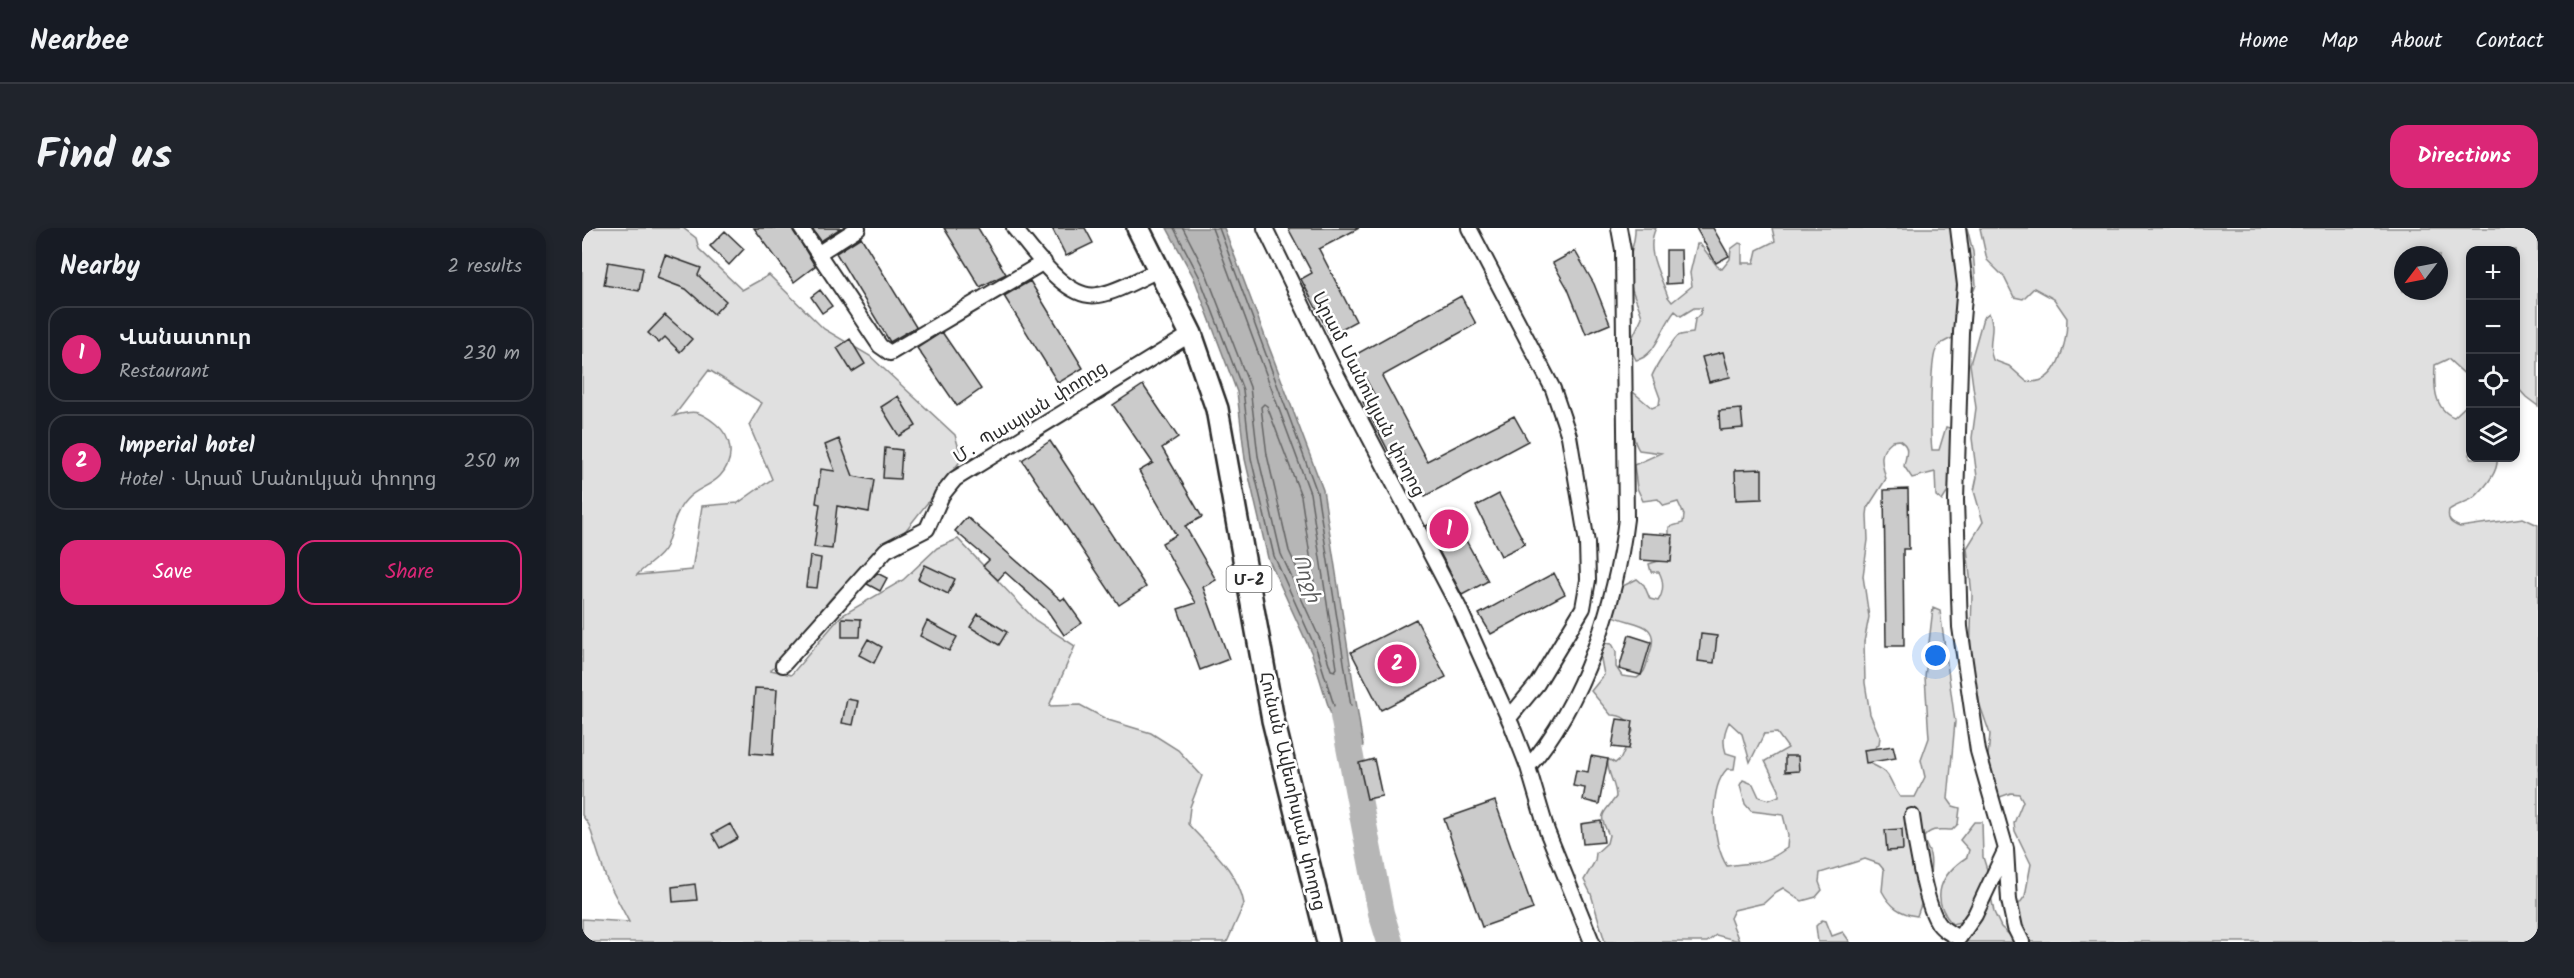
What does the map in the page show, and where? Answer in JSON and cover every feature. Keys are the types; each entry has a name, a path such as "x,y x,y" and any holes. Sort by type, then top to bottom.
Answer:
{"highway":[{"name":"Հունան Ավետիսյան փողոց","path":"1138,228 1191,333 1217,409 1273,720 1328,942"}],"street":[{"path":"801,228 880,346 890,353 1044,262"},
{"path":"819,253 858,228"},
{"path":"1014,228 1064,285 1080,293 1097,295 1159,270"},
{"name":"Արամ Մանուկյան փողոց","path":"1265,228 1331,364 1460,608 1509,718 1528,767 1547,831 1592,942"},
{"path":"1469,228 1553,389 1569,436 1587,543 1588,580 1583,608 1538,684 1509,718"},
{"path":"1528,767 1544,749 1580,684 1621,562 1626,519 1623,250 1619,228"},
{"path":"1958,228 1965,285 1960,332 1956,500 1960,627 1969,703 1978,751 2006,849 2009,900 2015,928 2022,942"},
{"name":"Մ․ Պապյան փողոց","path":"783,665 886,550 927,529 942,495 955,479 1191,333"},
{"path":"1912,816 1916,846 1932,909 1937,922 1959,940 1975,915 2006,849"}],"shaded area":[{"path":"582,228 683,228 696,238 699,249 742,290 769,275 824,329 870,356 955,435 962,459 906,530 833,596 771,670 791,675 841,616 903,580 937,548 958,539 1035,620 1075,646 1049,706 1080,705 1108,720 1151,733 1178,750 1202,776 1190,807 1188,824 1229,870 1241,892 1244,904 1227,942 582,942 582,919 629,922 606,878 589,825 582,815","holes":["709,370 762,403 749,425 772,479 738,503 702,506 692,570 637,575 664,550 682,505 690,496 720,476 730,456 726,436 710,419 696,412 674,416"]},
{"path":"1635,228 1656,228 1652,245 1653,254 1658,272 1672,302 1692,286 1690,273 1697,244 1700,244 1722,269 1730,259 1731,249 1739,243 1742,244 1742,263 1754,263 1757,250 1775,241 1772,228 1967,228 1973,252 1976,285 1955,337 1941,344 1936,350 1932,383 1932,450 1939,450 1946,427 1953,429 1954,466 1950,485 1942,501 1936,496 1935,472 1912,478 1904,466 1907,451 1905,445 1899,440 1892,441 1882,454 1886,479 1868,507 1867,515 1868,540 1863,576 1869,617 1864,642 1865,683 1870,714 1880,737 1879,744 1868,755 1869,763 1887,773 1900,797 1915,797 1925,777 1921,760 1929,738 1925,677 1933,608 1940,611 1955,722 1948,799 1953,806 1960,808 1958,824 1952,830 1933,830 1924,837 1931,862 1927,886 1917,916 1901,911 1888,901 1882,891 1884,870 1879,864 1865,859 1820,873 1819,882 1822,890 1816,897 1802,901 1783,888 1764,903 1734,910 1730,918 1739,941 1716,935 1707,942 1605,942 1591,894 1584,880 1595,861 1596,853 1607,843 1609,835 1603,822 1603,815 1616,797 1608,769 1608,759 1615,763 1621,758 1633,731 1625,719 1611,715 1591,691 1604,675 1601,659 1604,643 1612,644 1616,651 1616,667 1622,676 1637,678 1644,670 1650,653 1651,634 1641,625 1610,614 1617,589 1637,579 1644,585 1650,599 1658,601 1663,586 1662,579 1659,572 1651,572 1649,564 1669,556 1673,542 1669,536 1669,527 1683,523 1684,515 1678,502 1664,506 1658,499 1643,501 1637,488 1634,465 1661,453 1639,450 1636,445 1628,397 1633,392 1652,408 1659,405 1660,398 1652,376 1676,338 1693,333 1695,319 1702,308 1694,308 1681,316 1675,311 1654,347 1643,358 1636,360 1629,345 1642,317 1628,270","holes":["1729,722 1742,734 1750,762 1764,734 1777,733 1788,748 1765,761 1779,790 1779,796 1769,800 1759,797 1753,784 1743,780 1740,785 1745,804 1751,811 1783,815 1788,835 1787,848 1765,860 1727,866 1715,830 1715,802 1721,778 1727,769 1734,769 1736,756 1726,753 1724,745"]},
{"path":"1980,228 2538,228 2538,406 2520,390 2520,246 2466,246 2466,375 2448,359 2435,365 2435,380 2438,402 2447,413 2454,417 2466,406 2466,462 2497,462 2494,473 2480,492 2449,510 2450,521 2460,527 2523,518 2538,525 2538,942 2028,942 2020,929 2017,907 2025,896 2031,864 2015,831 2014,823 2023,801 2019,794 2011,793 1997,798 1987,768 1990,734 1974,688 1970,663 1972,595 1967,548 1983,522 1974,491 1977,477 1972,438 1976,408 1970,364 1983,318 1989,313 1992,325 1991,354 1993,360 2009,366 2026,381 2037,381 2046,377 2053,370 2062,350 2067,318 2054,299 2034,288 2023,299 2014,297 2004,277 1987,260"},
{"path":"1974,822 1982,822 1983,857 1993,889 1991,896 1994,912 2001,927 2017,942 1966,942 1980,919 1976,905 1960,922 1952,924 1941,905 1941,887 1950,871 1967,857 1969,850 1960,840"},
{"path":"1822,920 1826,921 1832,936 1843,932 1850,942 1818,942 1816,926"}],"water":[{"path":"1167,228 1224,228 1323,490 1363,746 1342,750 1312,654 1268,558 1245,459 1237,392 1194,278"}],"building":[{"path":"754,228 792,228 815,266 794,282"},
{"path":"812,228 841,228 821,241"},
{"path":"944,228 978,228 1006,274 980,287"},
{"path":"1052,228 1085,228 1093,243 1066,256"},
{"path":"1288,228 1359,228 1319,249 1356,321 1330,335 1301,279 1312,273"},
{"path":"1696,228 1713,228 1729,256 1716,263"},
{"path":"725,231 744,249 729,265 710,246"},
{"path":"861,237 916,327 890,342 836,253"},
{"path":"1666,250 1681,250 1682,283 1666,284"},
{"path":"1575,251 1594,284 1610,324 1586,334 1568,289 1553,263"},
{"path":"665,255 701,268 698,275 726,301 714,314 686,289 657,278"},
{"path":"608,262 643,268 639,291 604,285"},
{"path":"1030,281 1083,368 1058,383 1004,296"},
{"path":"820,290 832,306 822,313 811,297"},
{"path":"1461,296 1476,324 1382,376 1427,461 1514,416 1528,441 1425,496 1402,452 1392,458 1363,402 1375,396 1353,356"},
{"path":"665,315 692,339 680,352 665,337 659,343 648,333"},
{"path":"942,332 981,389 957,406 917,348"},
{"path":"850,339 865,364 852,372 837,348"},
{"path":"1723,352 1730,377 1709,382 1702,357"},
{"path":"1143,385 1178,437 1162,448 1202,517 1185,526 1216,580 1203,587 1229,659 1200,670 1178,609 1196,603 1162,543 1176,535 1139,471 1153,463 1113,405"},
{"path":"898,396 916,426 899,436 881,407"},
{"path":"1741,409 1743,428 1720,430 1719,411"},
{"path":"839,439 853,476 874,480 869,512 837,506 832,549 814,547 820,504 816,503 821,469 835,471 825,445"},
{"path":"1050,441 1146,587 1119,605 1022,460"},
{"path":"885,448 902,450 900,479 883,478"},
{"path":"1762,469 1762,499 1736,500 1735,470"},
{"path":"1908,489 1909,549 1903,549 1904,646 1886,646 1884,490"},
{"path":"1499,494 1525,544 1501,556 1476,506"},
{"path":"1451,513 1488,581 1462,595 1426,526"},
{"path":"967,517 1061,600 1064,598 1082,623 1064,635 1047,610 1005,572 998,580 983,566 989,560 955,531"},
{"path":"1641,533 1673,535 1671,562 1640,560"},
{"path":"810,556 821,558 817,588 806,587"},
{"path":"925,565 955,579 948,594 918,579"},
{"path":"877,573 887,578 880,591 867,584"},
{"path":"1554,573 1565,594 1491,634 1479,614"},
{"path":"978,614 1007,632 999,645 970,627"},
{"path":"842,618 861,619 860,637 842,637"},
{"path":"1416,619 1446,677 1381,710 1351,652"},
{"path":"927,621 957,637 949,651 920,636"},
{"path":"1701,634 1717,636 1714,663 1698,661"},
{"path":"1629,635 1651,642 1641,675 1619,669"},
{"path":"868,639 882,647 874,663 859,655"},
{"path":"755,688 777,689 773,755 750,753"},
{"path":"847,699 858,701 853,725 842,723"},
{"path":"1617,719 1633,721 1629,749 1612,747"},
{"path":"1893,746 1896,758 1866,763 1864,750"},
{"path":"1591,756 1608,759 1599,804 1583,800 1585,788 1573,786 1576,770 1588,772"},
{"path":"1785,756 1798,756 1799,771 1785,772"},
{"path":"1374,759 1382,796 1367,799 1359,763"},
{"path":"1495,801 1533,909 1482,927 1444,819"},
{"path":"1601,821 1604,842 1583,844 1581,824"},
{"path":"730,824 738,838 720,848 712,834"},
{"path":"1902,829 1903,850 1887,851 1885,830"},
{"path":"695,884 697,900 673,902 672,887"}],"waterway":[{"name":"Ողջի","path":"1343,716 1381,913 1390,942"}],"place":[{"name":"Վանատուր","path":"1449,529"},
{"name":"Imperial hotel","path":"1397,664"}]}
